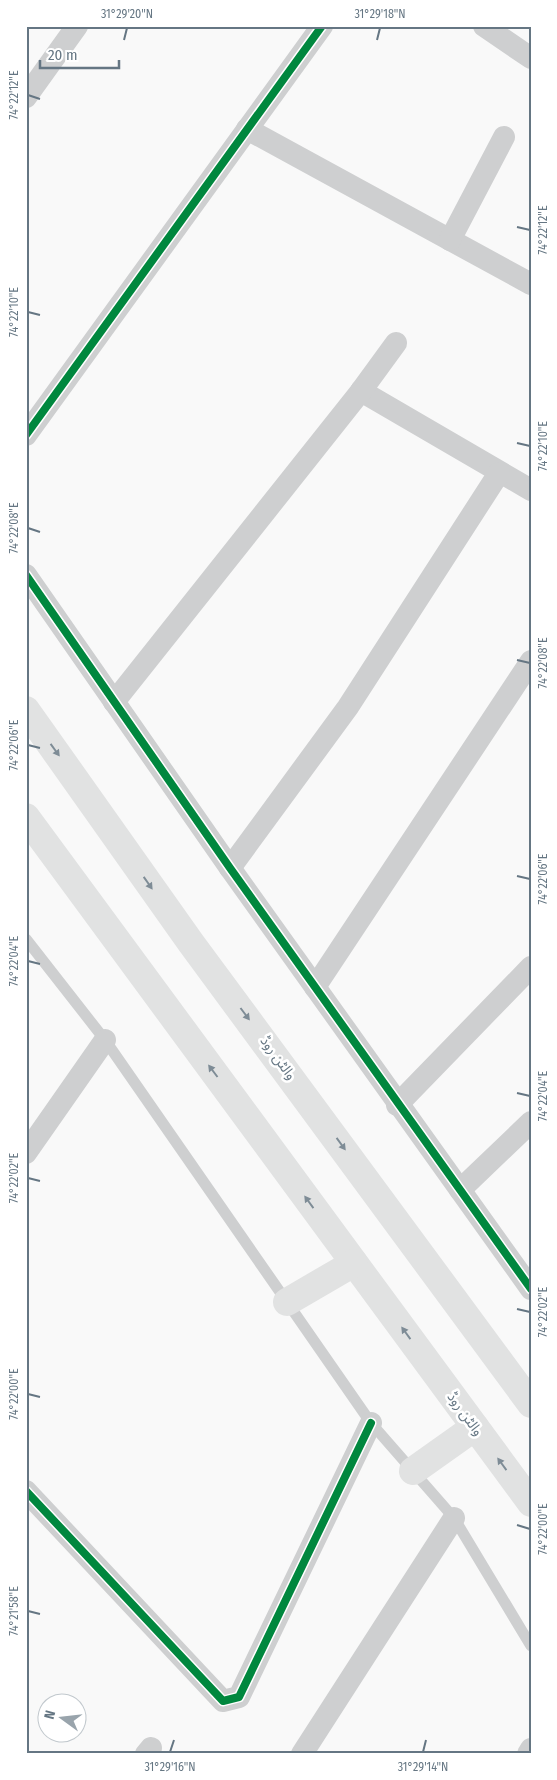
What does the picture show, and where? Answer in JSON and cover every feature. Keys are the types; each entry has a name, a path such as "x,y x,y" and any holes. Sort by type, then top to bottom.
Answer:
{"main road":[{"name":"والٹن روڈ","path":"26,710 191,943 531,1404"},
{"name":"والٹن روڈ","path":"26,817 531,1503"},
{"path":"287,1302 354,1263"},
{"path":"413,1471 475,1427"}],"street":[{"path":"26,97 77,26"},
{"path":"26,435 322,26"},
{"path":"484,26 531,58"},
{"path":"247,129 531,284"},
{"path":"450,240 504,137"},
{"path":"114,702 361,391 396,343"},
{"path":"361,391 498,473 531,490"},
{"path":"230,868 348,707 498,473"},
{"path":"26,575 230,868 531,1289"},
{"path":"315,987 531,661"},
{"path":"398,1105 531,967"},
{"path":"26,1153 105,1040"},
{"path":"460,1190 531,1122"},
{"path":"26,1491 223,1701 239,1697 371,1423"},
{"path":"302,1754 454,1518"},
{"path":"528,1754 531,1749"}],"lane":[{"path":"26,939 105,1040 371,1423 454,1518 531,1646"}],"cycle path":[{"path":"26,435 322,26"},
{"path":"26,575 230,868 531,1289"},
{"path":"26,1491 223,1701 239,1697 371,1423"}]}
